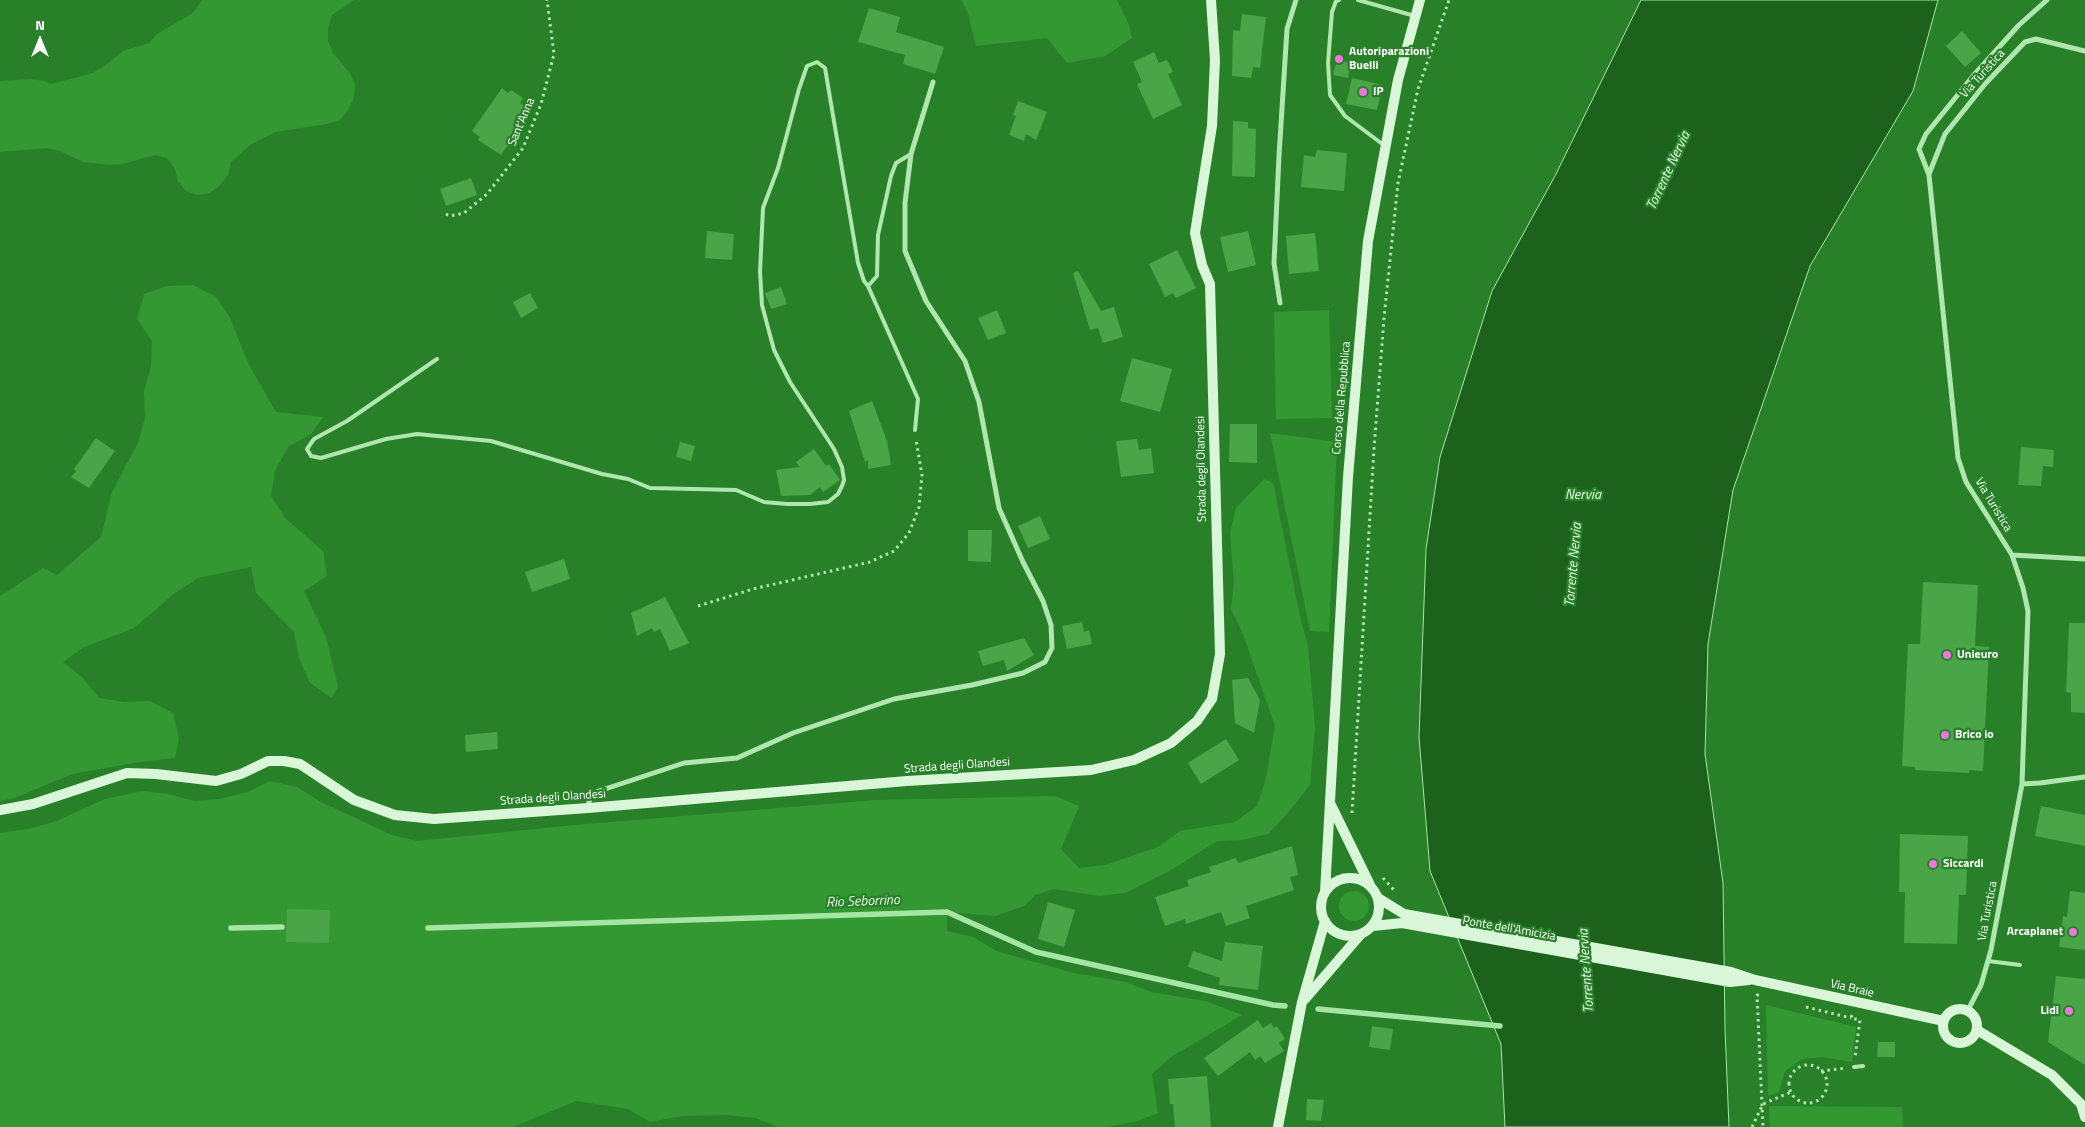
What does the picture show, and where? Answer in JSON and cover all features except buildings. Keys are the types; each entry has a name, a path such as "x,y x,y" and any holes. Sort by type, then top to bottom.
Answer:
{"main road":[{"name":"Strada degli Olandesi","path":"0,810 34,804 126,773 156,774 216,781 241,774 268,761 284,761 300,764 354,800 395,815 434,819 908,781 1091,770 1134,760 1171,743 1197,721 1212,699 1220,654 1210,284 1202,265 1196,233 1212,126 1215,60 1211,0"},
{"name":"Corso della Repubblica","path":"1325,892 1348,477 1367,251 1398,80 1420,0"},
{"name":"Corso della Repubblica","path":"1330,804 1370,885"},
{"path":"1360,934 1344,935 1336,932 1325,920 1322,911 1322,901 1325,892 1331,885 1346,878 1355,878 1370,885 1378,898 1380,907 1378,917 1373,926"},
{"path":"1378,898 1403,918"},
{"path":"1302,1002 1360,934 1373,926 1403,918"},
{"name":"Ponte dell'Amicizia","path":"1403,918 1755,980"},
{"path":"1278,1127 1302,1002 1325,920"},
{"name":"Via Braie","path":"1755,980 1944,1021"},
{"path":"1956,1009 1968,1010 1976,1018 1977,1030 1971,1040 1956,1042 1950,1040 1944,1032 1944,1021 1950,1012 1956,1009"},
{"path":"1977,1030 2052,1075 2081,1104 2085,1115"}],"street":[{"path":"1280,303 1274,263 1279,156 1287,29 1296,0"},
{"name":"Via Turistica","path":"1968,1010 1980,985 1988,961 2022,784 2028,611 2023,588 2012,555 1966,482 1958,458 1929,175 1919,149 1926,134 1973,76 2019,25 2047,0"},
{"name":"Via Turistica","path":"1929,175 1945,134 1985,84 2026,42 2036,39 2085,51"},
{"path":"588,808 590,796 599,791 684,763 737,758 794,733 894,699 972,686 1023,673 1045,662 1052,648 1051,625 1043,601 999,508 979,402 966,361 926,301 905,251 905,203 911,154 933,82"},
{"path":"2012,555 2085,558"},
{"path":"2022,784 2085,777"}],"lane":[{"path":"1339,0 1336,2 1332,12 1328,63 1330,94 1345,116 1386,147"},
{"path":"1358,0 1415,16"},
{"path":"437,358 347,421 314,439 307,449 311,456 321,458 386,439 417,434 491,441 602,474 628,479 650,488 736,490 764,502 787,504 828,502 838,494 844,480 842,467 834,448 790,382 774,350 762,305 760,272 763,208 778,168 806,69 813,63 823,65 826,72 858,263 864,281 868,286 918,399 915,430"},
{"path":"868,286 877,276 878,235 891,176 896,164 911,154"},
{"path":"1988,961 2020,965"},
{"path":"1854,1067 1864,1066"}],"path":[{"name":"Sant'Anna","path":"446,214 450,216 464,213 487,194 523,148 540,104 554,54 547,0"},
{"path":"1352,817 1374,449 1384,318 1398,183 1418,89 1449,0"},
{"path":"698,606 753,589 870,562 894,551 909,533 919,507 922,475 915,430"},
{"path":"1380,875 1397,893"},
{"path":"1763,1127 1757,995 1766,997"},
{"path":"1804,1007 1851,1018"},
{"path":"1821,1071 1827,1082 1826,1089 1819,1099 1807,1103 1795,1098 1791,1092 1790,1081 1795,1071 1805,1066 1811,1066 1821,1071 1854,1067 1858,1032"},
{"path":"1752,1127 1762,1104 1791,1092"}],"shaded area":[{"path":"202,0 354,0 332,15 328,28 328,41 333,53 350,73 355,85 354,98 340,120 327,124 275,132 250,145 231,162 228,175 220,185 210,193 198,195 186,191 178,181 175,169 167,158 155,155 122,164 110,165 83,162 60,151 47,148 0,152 0,81 31,79 51,84 90,74 102,68 123,51 149,43 158,33 193,13"},
{"path":"961,0 1117,0 1129,25 1132,38 1105,56 1067,63 1047,38 976,46 968,13"},
{"path":"193,285 216,297 230,318 249,365 276,412 323,417 311,434 288,447 275,471 271,496 285,518 323,551 327,576 304,591 326,637 338,686 332,698 310,683 299,658 294,632 256,593 251,567 198,578 175,593 134,628 84,647 63,662 83,678 99,698 124,702 150,701 173,713 179,738 175,758 139,762 72,774 15,798 0,801 0,596 43,568 57,575 101,537 112,492 138,443 145,418 144,391 151,367 152,341 137,319 144,294 167,286"},
{"path":"1329,310 1332,418 1276,419 1274,312"},
{"path":"1270,433 1337,442 1329,632 1310,631"},
{"path":"1264,479 1273,483 1301,621 1308,646 1315,727 1310,785 1268,834 1242,840 1217,841 1173,869 1125,893 1099,896 1054,889 1035,895 1024,906 995,916 947,912 947,931 973,937 996,951 1074,973 1126,982 1151,992 1205,1001 1242,1015 1171,1057 1152,1074 1158,1113 1137,1121 1107,1127 778,1127 756,1118 726,1115 682,1116 650,1122 628,1109 576,1101 513,1127 0,1127 0,833 28,829 54,822 105,799 143,791 168,794 194,801 220,799 247,792 270,781 297,787 319,801 392,835 417,841 575,825 875,800 1055,796 1079,806 1061,849 1079,868 1105,865 1158,847 1180,831 1235,822 1257,806 1265,782 1275,726 1243,634 1231,609 1234,583 1230,533 1236,508"},
{"path":"1354,891 1364,896 1369,906 1364,916 1354,921 1344,916 1339,906 1344,896"},
{"path":"1766,1005 1856,1027 1852,1062 1822,1057 1802,1059 1785,1071 1779,1092 1768,1096"},
{"path":"1769,1106 1902,1107 1903,1127 1770,1127"}],"water":[{"name":"Nervia","path":"1641,0 1938,0 1913,91 1810,266 1733,490 1708,644 1705,754 1723,883 1725,1030 1729,1127 1505,1127 1501,1044 1430,871 1419,737 1426,549 1440,457 1492,291 1556,174"}],"waterway":[{"name":"Rio Seborrino","path":"428,928 947,912 1036,952 1273,1005 1285,1006"},
{"name":"Rio Seborrino","path":"231,928 282,927"},
{"path":"1318,1009 1500,1026"}],"place":[{"name":"Autoriparazioni Buelli","path":"1339,59"},
{"name":"IP","path":"1363,92"},
{"name":"Unieuro","path":"1947,655"},
{"name":"Brico io","path":"1945,735"},
{"name":"Siccardi","path":"1933,864"},
{"name":"Arcaplanet","path":"2073,932"},
{"name":"Lidl","path":"2069,1011"}],"water label":[{"name":"Torrente Nervia","path":"1669,171"},
{"name":"Torrente Nervia","path":"1574,565"},
{"name":"Torrente Nervia","path":"1587,971"}]}
